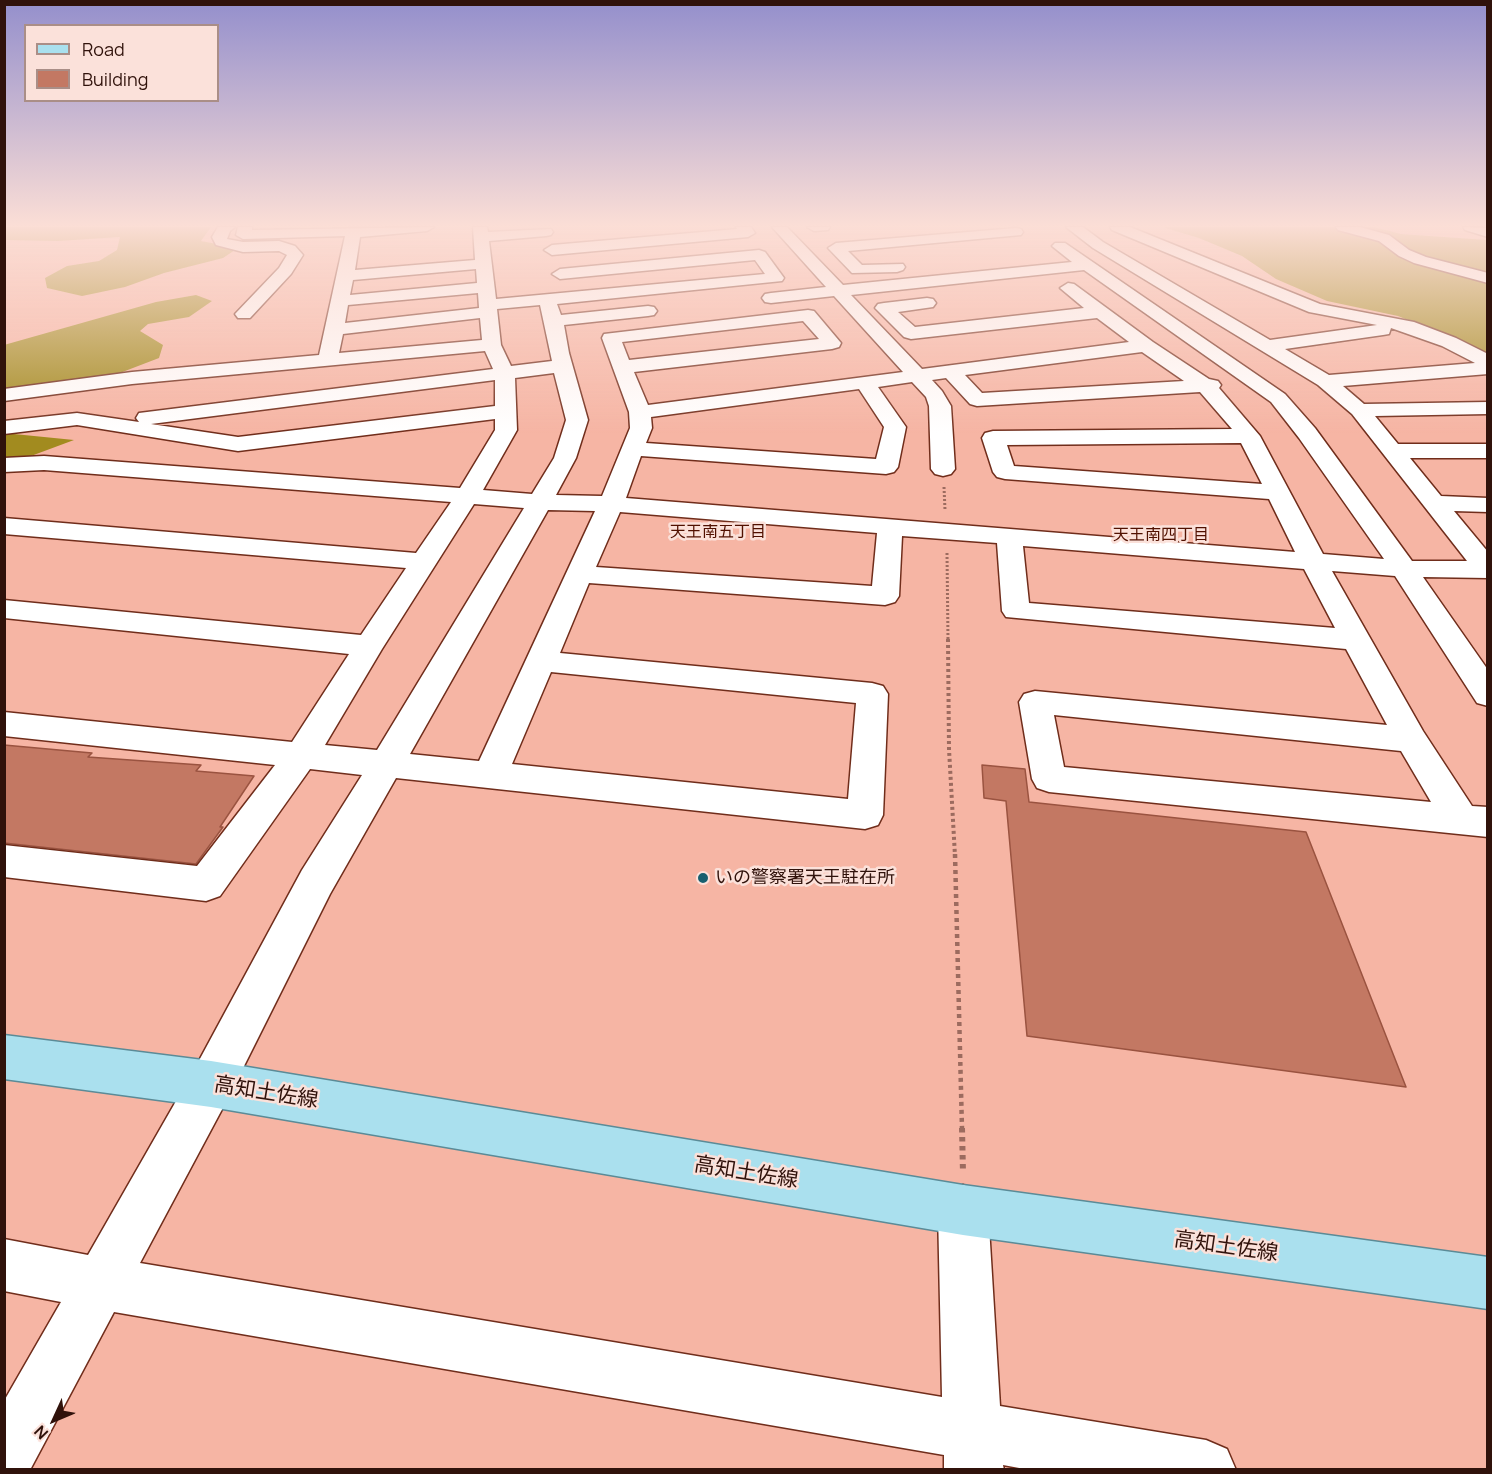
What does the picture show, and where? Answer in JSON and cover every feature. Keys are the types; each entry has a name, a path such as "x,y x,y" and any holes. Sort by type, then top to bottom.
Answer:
{"main road":[{"name":"高知土佐線","path":"4,1058 211,1084 963,1210 1488,1283"}],"street":[{"path":"244,314 261,296"},
{"path":"328,360 342,296"},
{"path":"341,301 395,296"},
{"path":"4,861 206,884 301,756 369,646 468,495 506,430 505,374 492,345 487,296"},
{"path":"336,329 580,296"},
{"path":"755,300 794,296"},
{"path":"843,296 935,395 940,406 943,469"},
{"path":"1078,296 1146,346 1206,386 1249,436 1313,561 1411,740 1475,821"},
{"path":"1132,296 1278,398 1307,433 1404,569 1488,695"},
{"path":"1183,296 1316,376 1359,410 1487,569"},
{"path":"1286,296 1309,305 1408,326 1488,362"},
{"path":"4,1458 211,1084 316,882 566,458 577,420 547,299"},
{"path":"942,302 884,308 911,333 1100,312"},
{"path":"1275,310 1309,305"},
{"path":"554,321 661,310"},
{"path":"490,775 611,504 641,428 640,412 611,338 808,315 832,343 623,367"},
{"path":"1220,318 1242,315"},
{"path":"1266,346 1408,326"},
{"path":"4,395 132,378 492,345"},
{"path":"640,412 1146,346"},
{"path":"106,423 562,366"},
{"path":"950,371 977,400 1206,386 1250,379 1488,368"},
{"path":"633,448 886,467 895,427 864,381"},
{"path":"1359,410 1488,408"},
{"path":"4,428 77,419 238,444 505,411"},
{"path":"1249,436 993,438 1005,472 1280,493"},
{"path":"1394,451 1488,451"},
{"path":"4,465 44,463 539,502 611,504 947,534 1404,569 1487,569"},
{"path":"1432,503 1488,505"},
{"path":"4,526 424,562"},
{"path":"580,574 885,596 890,529"},
{"path":"1008,538 1016,611 1357,640"},
{"path":"4,609 369,646"},
{"path":"4,724 865,815 872,694 541,661"},
{"path":"1411,740 1035,702 1049,779 1475,821"},
{"path":"963,1210 974,1449"},
{"path":"4,1265 974,1449 1206,1470"}],"path":[{"path":"943,469 947,534 949,749 955,862 963,1210"}],"shaded area":[{"path":"192,296 212,301 189,317 148,324 140,331 163,345 159,358 112,376 5,390 4,345 156,302"},
{"path":"1315,296 1487,296 1487,353 1398,316 1327,301"},
{"path":"4,433 74,440 31,456 5,459"}],"building":[{"path":"4,745 92,753 88,757 201,765 196,771 254,776 220,827 223,827 196,864 4,843"},
{"path":"982,765 1025,769 1029,802 1306,832 1406,1087 1027,1036 1006,801 984,798"}],"place":[{"name":"いの警察署天王駐在所","path":"703,878"}],"district":[{"name":"天王南五丁目","path":"718,533"},
{"name":"天王南四丁目","path":"1161,536"}]}
